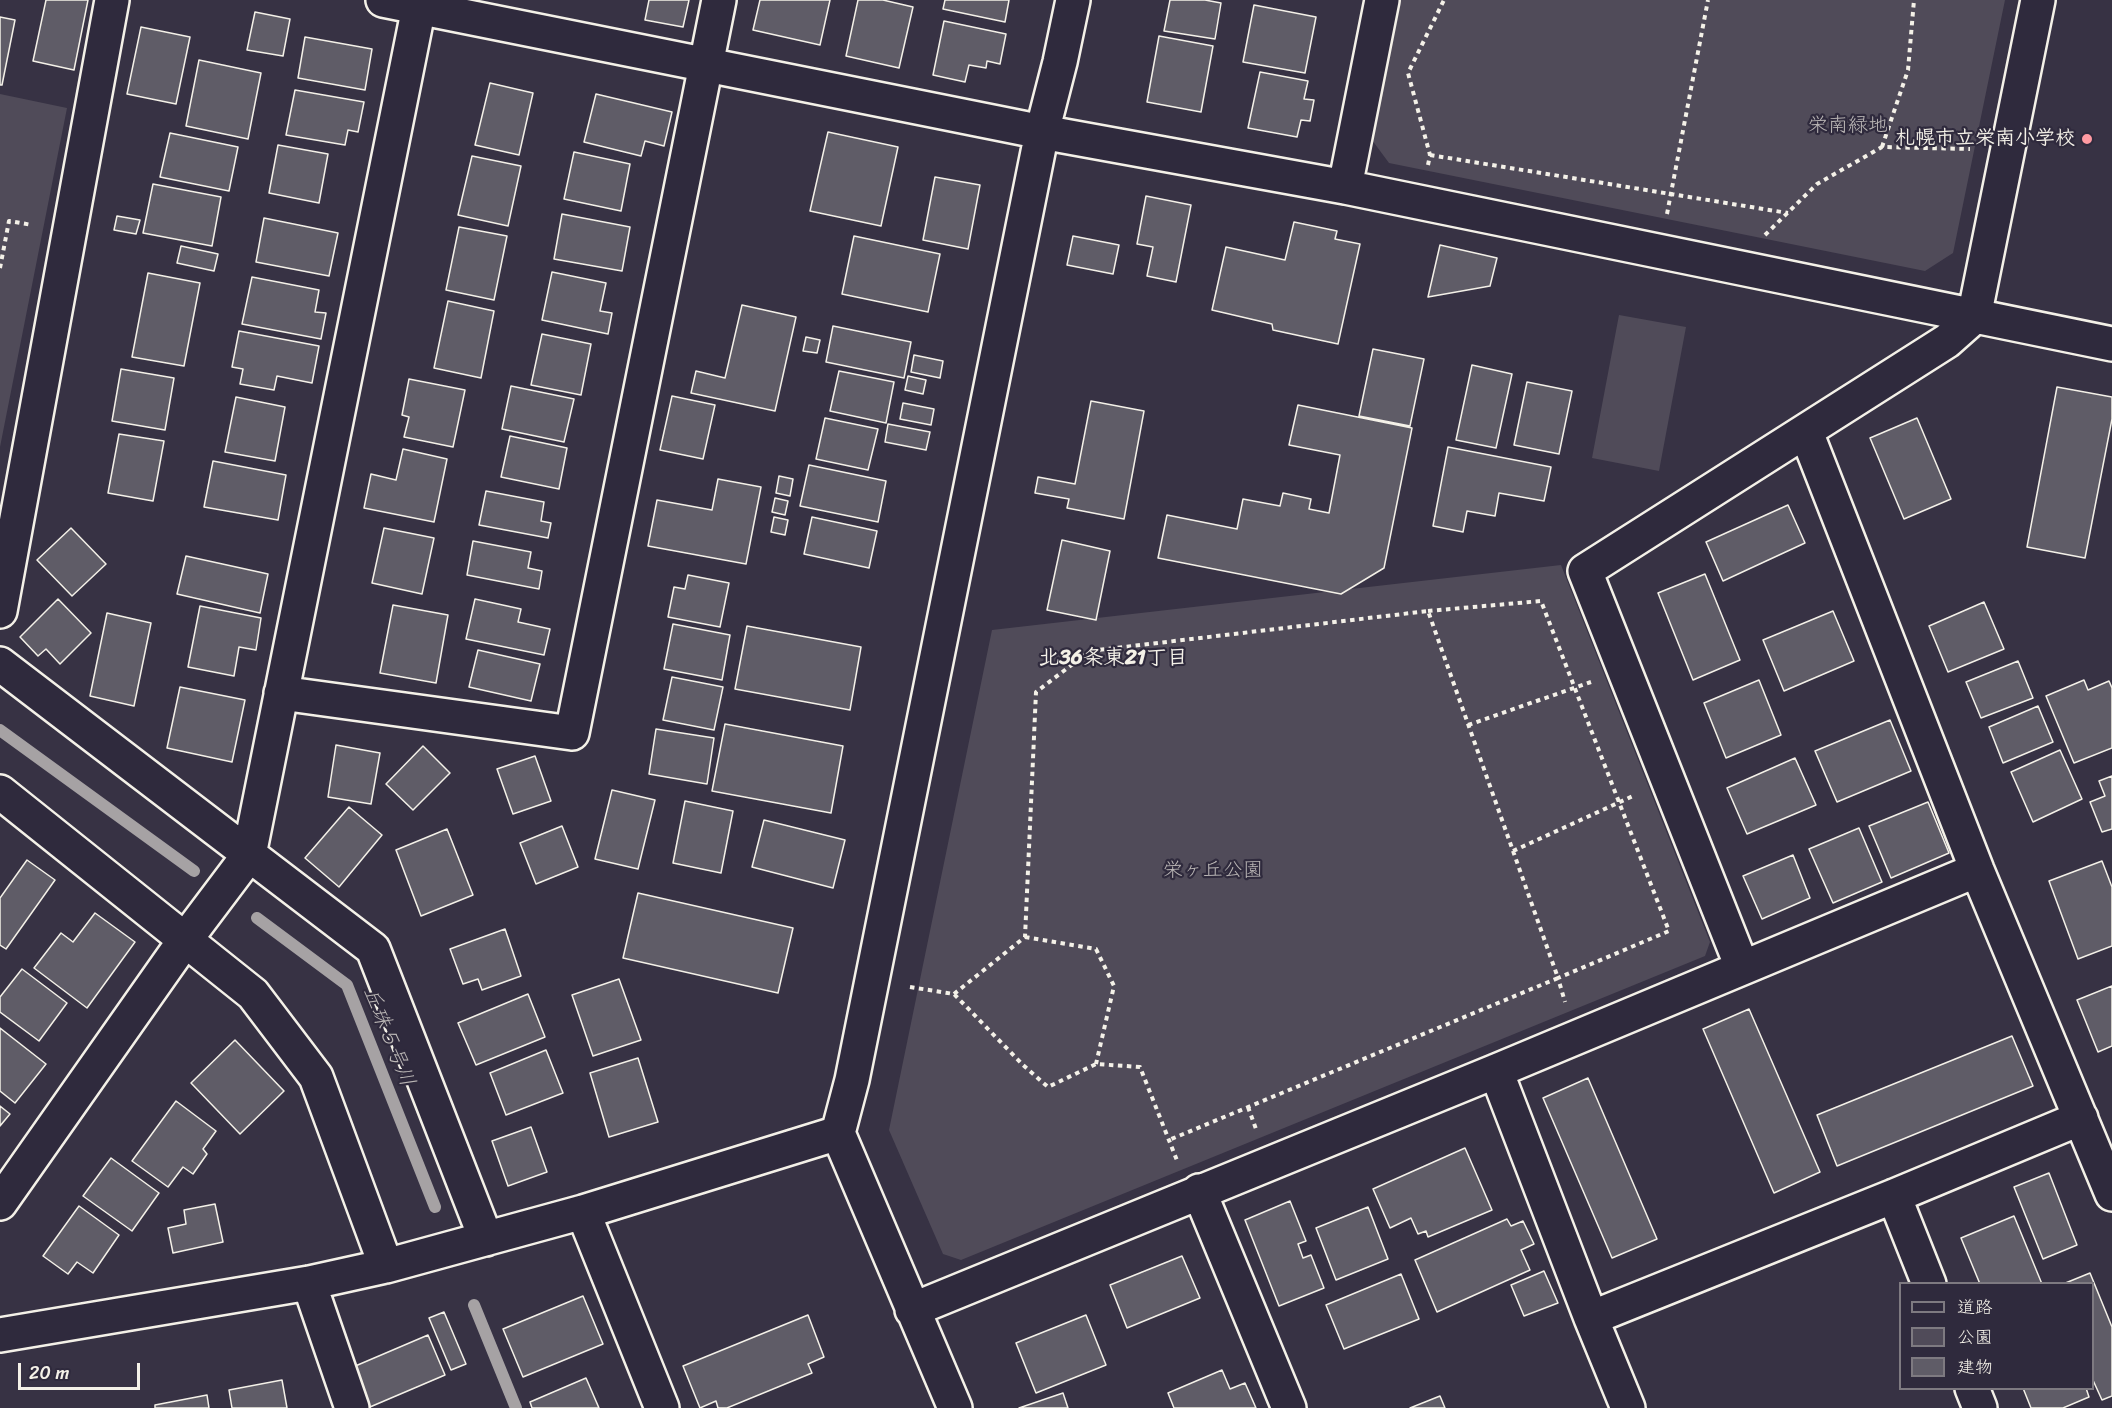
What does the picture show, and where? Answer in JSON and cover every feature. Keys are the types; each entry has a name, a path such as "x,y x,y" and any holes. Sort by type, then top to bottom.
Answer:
{"street":[{"path":"0,610 112,0"},
{"path":"383,0 1042,132 1345,187 2112,344"},
{"path":"281,693 572,733 719,0"},
{"path":"955,1408 838,1133 857,1056 1042,132 1073,0"},
{"path":"1345,187 1382,0"},
{"path":"1742,967 1585,571 1947,340 1974,317 2038,0"},
{"path":"0,1203 185,940 249,855 418,7"},
{"path":"1806,432 1977,870 2112,1194"},
{"path":"0,664 373,949 486,1239"},
{"path":"0,792 253,994 316,1077 386,1266"},
{"path":"912,1310 1496,1071 1977,870"},
{"path":"1496,1071 1628,1408"},
{"path":"1591,1318 2081,1118"},
{"path":"0,1335 309,1282 386,1266 583,1212 838,1133"},
{"path":"1199,1191 1289,1408"},
{"path":"1894,1196 1928,1282"},
{"path":"583,1212 662,1408"},
{"path":"309,1282 352,1408"},
{"path":"1972,1390 1980,1408"}],"path":[{"path":"1426,175 1430,155 1408,73 1444,0"},
{"path":"1665,224 1708,0"},
{"path":"1882,147 1908,70 1914,0"},
{"path":"1757,242 1818,184 1882,147 1979,150"},
{"path":"1430,155 1788,213"},
{"path":"0,268 9,221 38,226"},
{"path":"954,994 1024,937 1036,692 1090,651 1428,611 1541,602 1669,931 1169,1140"},
{"path":"1428,611 1567,1006"},
{"path":"1468,725 1595,681"},
{"path":"1514,851 1640,793"},
{"path":"1024,937 1096,949 1114,986 1096,1064"},
{"path":"910,987 954,994 1023,1065 1048,1087 1096,1064 1140,1067 1179,1166"},
{"path":"1248,1107 1257,1134"}],"green space":[{"name":"栄南緑地","path":"1401,0 2005,0 1953,253 1925,271 1389,163 1372,140"},
{"path":"0,94 67,108 0,447"},
{"path":"1619,315 1686,327 1659,471 1592,458"},
{"name":"栄ヶ丘公園","path":"1561,565 1710,942 1705,956 961,1260 943,1254 889,1130 992,630"}],"building":[{"path":"46,0 88,0 74,70 33,61"},
{"path":"649,0 689,0 683,27 645,20"},
{"path":"760,0 830,0 820,45 753,30"},
{"path":"858,0 883,0 913,7 899,68 846,56"},
{"path":"945,0 1009,0 1005,22 943,9"},
{"path":"1170,0 1205,0 1221,3 1215,39 1164,31"},
{"path":"1254,5 1316,17 1305,73 1243,62"},
{"path":"255,12 290,19 283,56 247,50"},
{"path":"0,17 15,20 2,85 0,85"},
{"path":"944,21 1006,34 1000,64 987,61 986,68 969,65 965,82 933,75"},
{"path":"141,27 190,37 176,104 127,94"},
{"path":"1159,36 1213,46 1201,112 1147,102"},
{"path":"305,37 372,49 365,90 298,78"},
{"path":"199,60 261,73 248,139 186,126"},
{"path":"1260,72 1308,81 1304,99 1314,100 1310,121 1301,120 1297,137 1248,128"},
{"path":"490,83 533,93 519,155 475,145"},
{"path":"295,90 364,102 358,132 348,130 345,145 286,135"},
{"path":"596,94 672,112 664,146 645,141 641,156 584,142"},
{"path":"828,132 898,147 881,226 810,211"},
{"path":"170,133 238,147 229,191 160,177"},
{"path":"278,145 328,154 319,203 269,193"},
{"path":"574,152 630,164 621,211 564,199"},
{"path":"472,156 521,166 508,226 458,215"},
{"path":"935,177 980,185 968,249 923,240"},
{"path":"153,184 221,197 212,246 143,233"},
{"path":"1146,196 1191,205 1176,282 1147,276 1153,247 1137,244"},
{"path":"562,214 630,227 622,271 554,259"},
{"path":"117,216 140,220 136,234 114,230"},
{"path":"264,218 338,233 329,276 256,262"},
{"path":"1294,222 1337,231 1335,239 1360,244 1338,344 1273,330 1272,324 1212,310 1226,247 1285,260"},
{"path":"459,227 507,236 494,300 446,290"},
{"path":"854,236 940,254 928,312 842,294"},
{"path":"1073,236 1119,245 1113,274 1067,265"},
{"path":"1440,245 1497,258 1490,286 1428,297"},
{"path":"181,246 218,254 214,271 177,263"},
{"path":"552,272 606,283 600,311 612,313 608,334 542,320"},
{"path":"148,273 200,283 184,366 132,357"},
{"path":"252,277 319,290 315,312 326,313 321,339 242,324"},
{"path":"448,301 494,311 481,378 434,368"},
{"path":"742,305 796,317 775,411 691,393 696,371 725,378"},
{"path":"833,326 911,342 904,378 826,362"},
{"path":"239,331 319,346 312,383 277,376 274,390 240,384 243,369 232,367"},
{"path":"542,334 591,344 581,395 531,385"},
{"path":"806,337 820,340 817,353 803,351"},
{"path":"1373,349 1424,359 1410,426 1359,416"},
{"path":"914,355 943,361 940,378 911,372"},
{"path":"1472,365 1512,374 1496,448 1456,440"},
{"path":"121,369 174,378 165,430 112,421"},
{"path":"839,371 894,382 886,423 830,411"},
{"path":"908,376 926,380 923,394 905,390"},
{"path":"409,379 465,390 453,447 404,437 409,417 402,415"},
{"path":"1527,382 1572,391 1559,454 1514,445"},
{"path":"511,386 574,399 564,442 502,429"},
{"path":"2057,387 2112,397 2112,419 2085,558 2027,547"},
{"path":"672,396 715,405 703,459 660,450"},
{"path":"236,397 285,407 275,461 225,452"},
{"path":"1091,401 1144,411 1124,519 1067,508 1069,499 1035,493 1038,477 1075,484"},
{"path":"903,403 934,409 931,425 900,419"},
{"path":"1298,405 1412,428 1384,568 1341,594 1158,558 1167,515 1237,529 1243,499 1280,506 1283,493 1311,499 1309,509 1329,513 1340,455 1289,445"},
{"path":"825,418 878,429 868,470 816,459"},
{"path":"1917,418 1951,499 1904,519 1870,438"},
{"path":"888,424 930,432 926,450 885,442"},
{"path":"119,434 164,441 153,501 108,493"},
{"path":"510,436 567,448 559,489 501,477"},
{"path":"1448,447 1551,467 1544,501 1499,493 1495,516 1467,511 1463,532 1433,526"},
{"path":"403,449 447,459 434,522 364,508 371,474 396,480"},
{"path":"213,461 286,475 278,520 204,507"},
{"path":"809,465 886,481 878,522 800,506"},
{"path":"779,476 793,479 790,496 776,493"},
{"path":"718,479 761,487 746,564 648,546 657,500 712,510"},
{"path":"486,491 544,502 541,521 551,523 548,538 479,525"},
{"path":"775,498 788,501 785,515 772,512"},
{"path":"1788,505 1805,543 1723,581 1706,542"},
{"path":"774,517 788,520 785,535 771,532"},
{"path":"812,517 877,531 869,568 804,554"},
{"path":"71,528 106,564 72,596 37,560"},
{"path":"384,528 434,538 422,594 372,583"},
{"path":"1062,540 1110,551 1096,620 1047,610"},
{"path":"473,541 531,552 528,568 542,571 539,589 467,575"},
{"path":"186,556 268,574 260,613 177,594"},
{"path":"1705,574 1740,660 1693,680 1658,593"},
{"path":"688,575 729,583 720,627 668,617 674,587 685,589"},
{"path":"58,599 91,633 60,664 46,649 38,656 20,637"},
{"path":"475,599 521,609 518,622 550,629 544,655 466,639"},
{"path":"1984,602 2004,649 1948,672 1929,626"},
{"path":"393,605 448,615 436,683 380,673"},
{"path":"200,606 261,618 256,650 239,647 234,676 188,667"},
{"path":"1833,611 1854,661 1784,691 1763,640"},
{"path":"107,613 151,623 134,706 90,696"},
{"path":"673,624 730,635 722,680 664,669"},
{"path":"747,626 861,647 850,710 735,689"},
{"path":"478,650 540,664 531,701 469,687"},
{"path":"2018,661 2033,698 1981,718 1966,682"},
{"path":"672,677 723,687 714,730 663,720"},
{"path":"1759,680 1781,735 1726,758 1704,703"},
{"path":"2084,680 2088,690 2109,681 2112,688 2112,748 2074,763 2046,696"},
{"path":"180,687 245,700 232,762 167,748"},
{"path":"2038,706 2053,742 2003,763 1989,727"},
{"path":"1890,720 1911,771 1837,802 1815,751"},
{"path":"725,724 843,746 831,813 712,791"},
{"path":"656,729 714,738 707,784 649,774"},
{"path":"336,745 380,753 371,804 328,797"},
{"path":"423,746 450,773 413,810 386,784"},
{"path":"2060,750 2082,799 2033,822 2011,772"},
{"path":"535,756 551,801 513,814 497,769"},
{"path":"1795,758 1816,805 1747,834 1727,788"},
{"path":"2112,776 2112,829 2102,832 2090,802 2105,796 2099,781"},
{"path":"612,790 655,800 638,869 595,859"},
{"path":"685,801 733,811 721,873 673,863"},
{"path":"1928,802 1949,853 1891,878 1869,826"},
{"path":"349,807 382,835 339,887 305,858"},
{"path":"764,820 845,840 833,888 752,867"},
{"path":"562,826 578,867 536,884 520,843"},
{"path":"1859,828 1882,882 1833,903 1809,849"},
{"path":"447,829 473,895 421,916 396,850"},
{"path":"1793,855 1810,898 1762,919 1743,876"},
{"path":"27,860 55,880 6,949 0,945 0,898"},
{"path":"2102,861 2112,887 2112,946 2078,959 2049,881"},
{"path":"638,893 793,928 778,993 623,958"},
{"path":"95,913 135,942 87,1008 34,968 61,933 73,942"},
{"path":"505,929 521,976 482,990 478,979 463,984 450,949"},
{"path":"22,969 67,1003 39,1041 0,1012 0,997"},
{"path":"619,979 641,1040 593,1056 572,995"},
{"path":"2112,986 2112,1046 2098,1052 2077,1000"},
{"path":"528,994 545,1037 476,1065 458,1023"},
{"path":"1749,1009 1820,1172 1774,1193 1703,1029"},
{"path":"0,1028 46,1064 15,1103 0,1091"},
{"path":"2012,1036 2033,1086 1837,1166 1817,1115"},
{"path":"235,1040 284,1091 240,1134 191,1083"},
{"path":"546,1050 563,1093 506,1115 490,1073"},
{"path":"638,1058 658,1122 609,1137 590,1073"},
{"path":"1588,1078 1657,1239 1612,1258 1543,1098"},
{"path":"176,1101 216,1131 203,1149 207,1154 193,1174 183,1167 168,1187 132,1161"},
{"path":"0,1106 10,1114 0,1126"},
{"path":"531,1127 547,1172 508,1186 492,1141"},
{"path":"1465,1148 1492,1210 1428,1237 1426,1231 1418,1234 1411,1218 1390,1228 1373,1189"},
{"path":"111,1158 159,1193 132,1231 83,1196"},
{"path":"2049,1173 2077,1245 2043,1259 2014,1187"},
{"path":"1290,1201 1306,1241 1298,1244 1303,1258 1311,1255 1324,1288 1279,1306 1245,1220"},
{"path":"215,1204 223,1242 173,1253 168,1228 186,1224 184,1210"},
{"path":"79,1206 119,1235 93,1273 77,1262 68,1274 43,1256"},
{"path":"1368,1207 1388,1259 1336,1280 1316,1228"},
{"path":"2014,1216 2041,1282 1979,1282 1961,1238"},
{"path":"1507,1219 1511,1226 1523,1221 1534,1244 1521,1250 1530,1270 1437,1312 1415,1260"},
{"path":"1182,1256 1200,1298 1127,1328 1110,1285"},
{"path":"1544,1271 1558,1303 1524,1316 1511,1285"},
{"path":"2090,1273 2094,1282 2068,1282"},
{"path":"1401,1274 1419,1319 1344,1349 1326,1305"},
{"path":"2094,1283 2112,1327 2112,1396 2102,1400 2094,1382"},
{"path":"583,1296 603,1344 523,1377 503,1329"},
{"path":"444,1312 466,1364 451,1370 429,1318"},
{"path":"808,1315 824,1357 808,1364 812,1373 727,1408 718,1408 716,1401 700,1408 683,1366"},
{"path":"1086,1315 1106,1365 1036,1393 1016,1343"},
{"path":"428,1335 445,1375 370,1407 353,1367"},
{"path":"1222,1370 1230,1389 1245,1383 1256,1408 1174,1408 1168,1393"},
{"path":"586,1378 599,1408 532,1408 530,1402"},
{"path":"282,1380 287,1408 232,1408 229,1390"},
{"path":"2024,1390 2087,1390 2089,1397 2063,1408 2031,1408"},
{"path":"1063,1393 1068,1408 1019,1408"},
{"path":"207,1395 209,1408 155,1408 155,1405"},
{"path":"1440,1396 1445,1408 1410,1408"}],"waterway":[{"name":"丘珠５号川","path":"0,730 194,871"},
{"name":"丘珠５号川","path":"257,918 347,985 435,1207"},
{"name":"丘珠５号川","path":"474,1305 516,1408"}],"place":[{"name":"札幌市立栄南小学校","path":"2087,139"}],"district":[{"name":"北36条東21丁目","path":"1113,659"}]}
